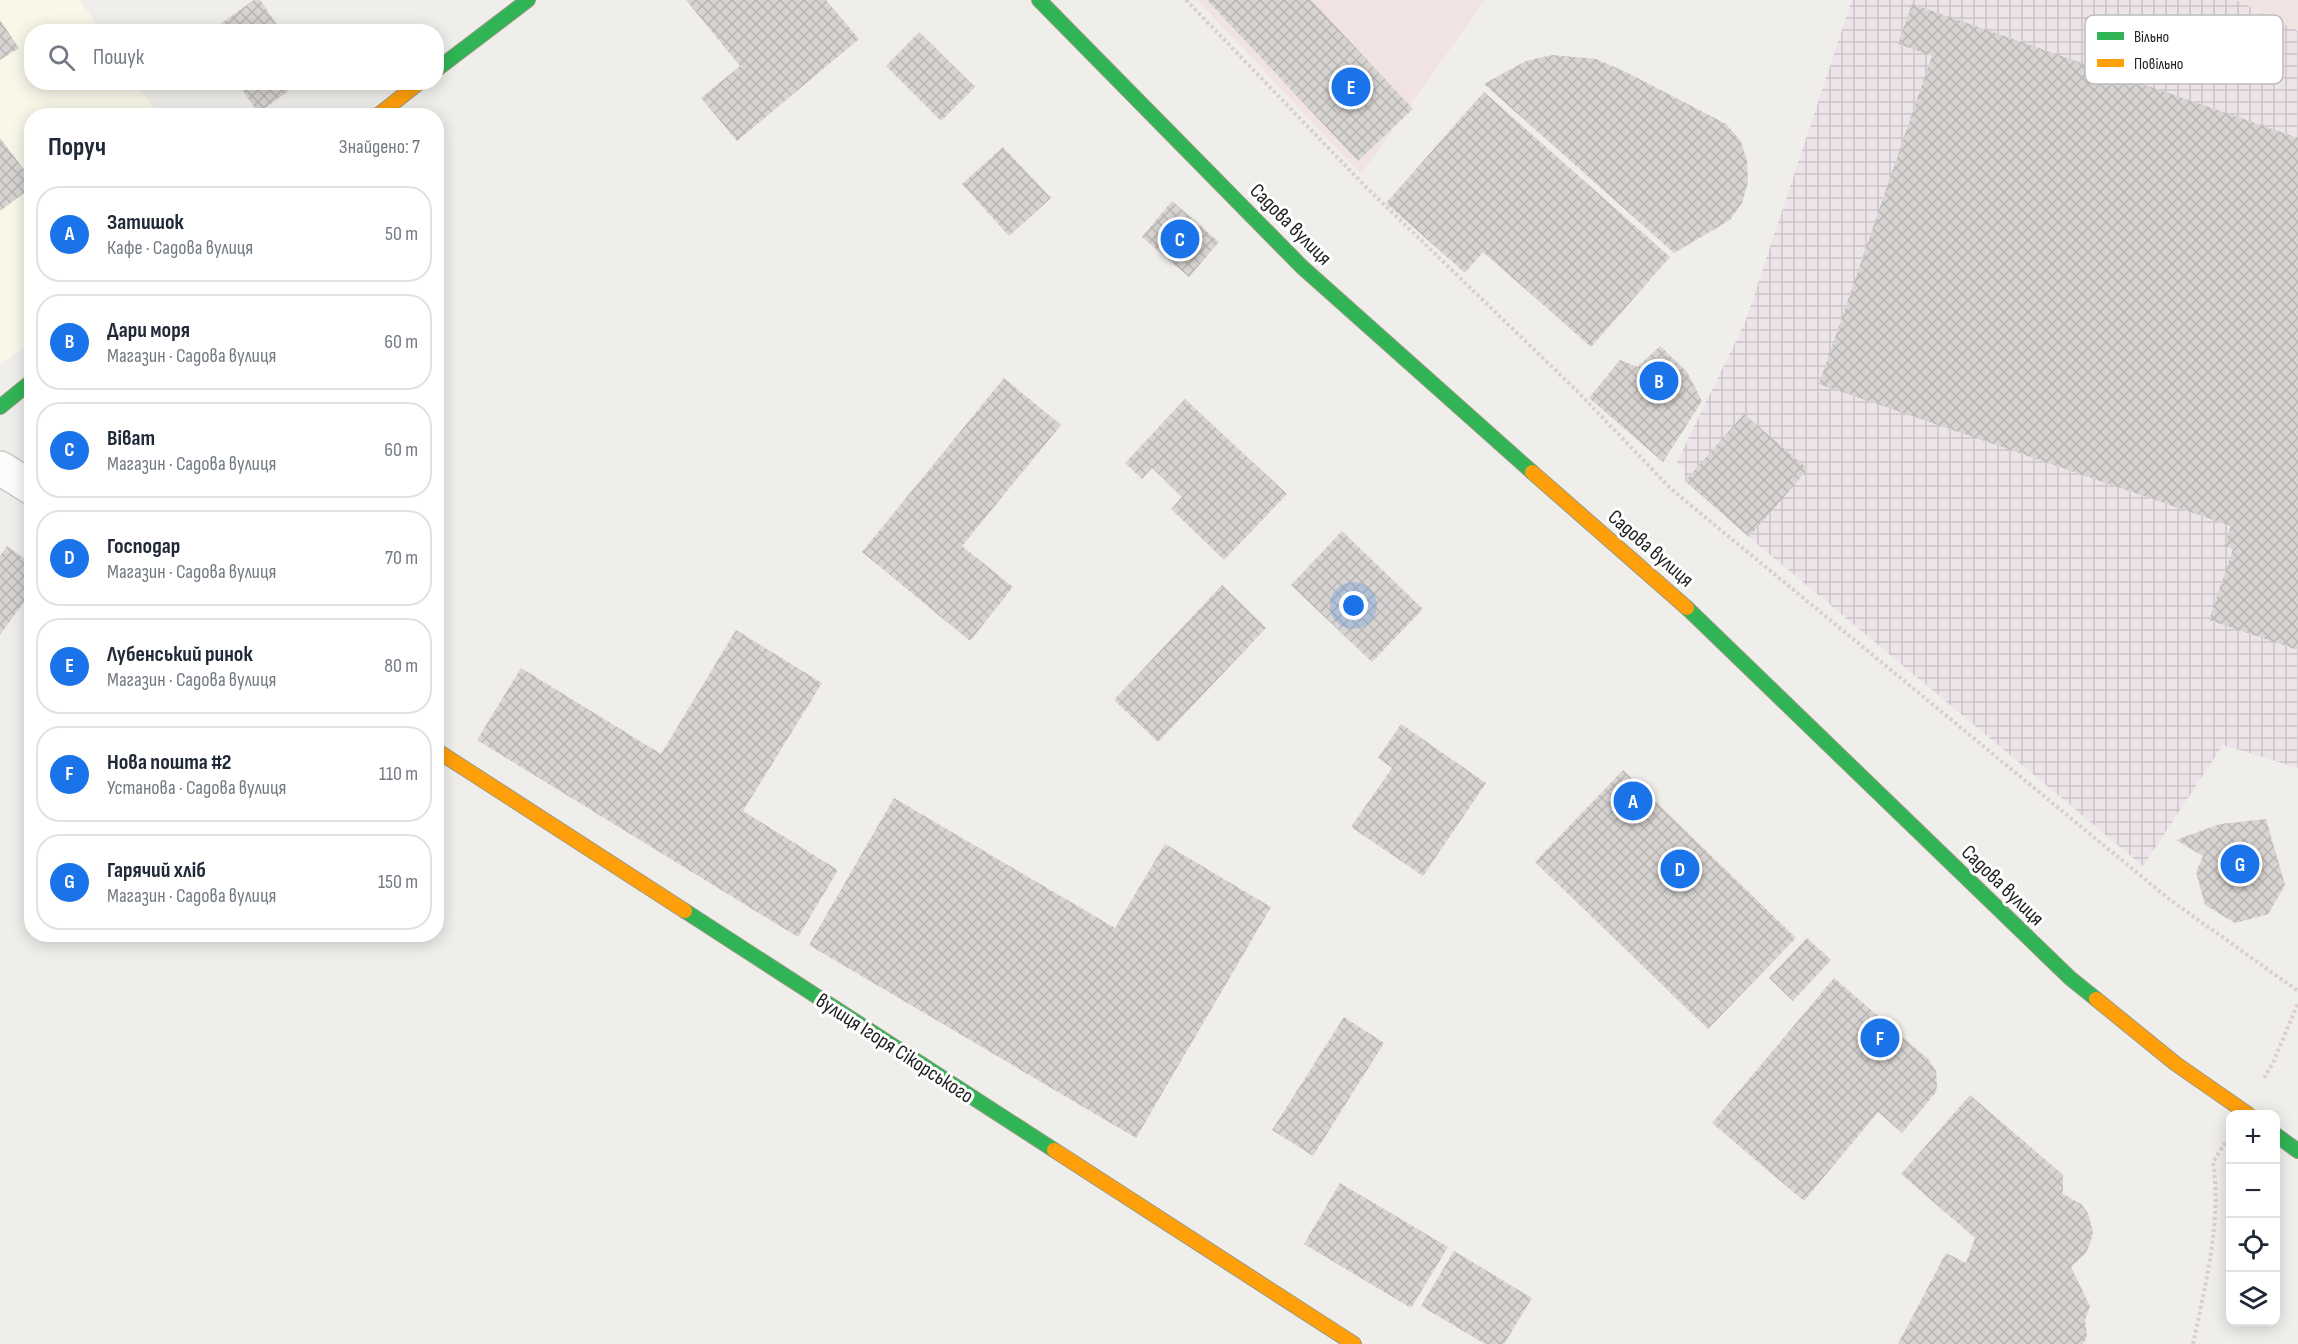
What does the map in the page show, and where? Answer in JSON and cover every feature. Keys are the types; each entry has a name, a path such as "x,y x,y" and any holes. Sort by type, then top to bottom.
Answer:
{"main road":[{"path":"444,64 528,0"},
{"name":"Садова вулиця","path":"1038,0 1302,267 1684,605 2070,978 2176,1064 2242,1110"},
{"path":"387,108 410,90"},
{"path":"0,407 24,388"},
{"name":"вулиця Ігоря Сікорського","path":"444,755 1354,1344"},
{"path":"2280,1138 2298,1152"}],"street":[{"path":"0,468 24,483"}],"path":[{"path":"1186,0 1367,188 1579,393 1671,489 2169,899 2298,991"},
{"path":"2248,1110 2273,1063 2298,1003"},
{"path":"2193,1344 2212,1256 2215,1176 2213,1162 2226,1141"}],"shaded area":[{"path":"0,0 80,0 96,24 24,24 24,90 141,90 153,108 24,108 24,347 0,365"},
{"path":"1197,0 1485,0 1361,174"},
{"path":"1852,0 2236,0 2266,15 2085,15 2085,84 2283,84 2283,24 2298,31 2298,768 2223,745 2143,866 1685,481 1684,467 1677,462 1746,320"},
{"path":"2236,0 2298,0 2298,31 2283,24 2283,15 2266,15"}],"building":[{"path":"254,0 260,0 276,24 220,24"},
{"path":"686,0 826,0 859,39 737,141 701,98 740,66"},
{"path":"1207,0 1311,0 1413,109 1358,161"},
{"path":"1912,4 2085,64 2085,84 2142,84 2298,138 2298,650 2209,620 2233,549 2224,546 2231,526 1819,384 1932,56 1898,44"},
{"path":"0,20 19,48 0,60"},
{"path":"919,32 975,87 941,121 886,66"},
{"path":"1552,55 1596,59 1726,124 1740,140 1747,160 1748,182 1742,203 1730,220 1674,253 1484,84 1526,61"},
{"path":"242,90 290,90 265,108 255,108"},
{"path":"1484,92 1670,257 1591,347 1483,252 1465,273 1386,203"},
{"path":"0,138 24,170 24,193 0,211"},
{"path":"1003,147 1051,198 1009,236 962,184"},
{"path":"1172,201 1219,242 1189,277 1142,237"},
{"path":"1660,346 1687,372 1702,401 1663,462 1589,398 1620,360 1638,367"},
{"path":"1004,378 1061,425 962,546 1013,587 970,641 862,552"},
{"path":"1185,399 1287,494 1224,560 1171,509 1182,497 1152,468 1142,479 1125,463"},
{"path":"1744,414 1808,469 1749,537 1685,481"},
{"path":"1342,531 1423,609 1372,662 1291,585"},
{"path":"7,546 24,558 24,602 0,635 0,556"},
{"path":"1222,585 1266,628 1158,742 1114,700"},
{"path":"736,630 822,683 743,811 838,870 798,937 477,740 521,668 661,754"},
{"path":"1401,724 1486,783 1423,876 1351,827 1392,768 1378,758"},
{"path":"1623,770 1796,938 1708,1029 1535,862"},
{"path":"894,798 1115,928 1165,844 1271,907 1136,1138 809,945"},
{"path":"2266,819 2285,885 2268,914 2235,923 2205,905 2196,872 2203,856 2176,840 2220,824"},
{"path":"1807,938 1831,960 1793,1001 1769,978"},
{"path":"1834,978 1928,1059 1936,1071 1937,1085 1936,1092 1902,1133 1878,1112 1804,1201 1712,1123"},
{"path":"1344,1017 1384,1043 1313,1156 1272,1130"},
{"path":"1970,1095 2063,1175 2063,1194 2081,1204 2088,1213 2093,1233 2090,1243 2086,1253 2071,1267 2090,1306 2085,1320 2087,1337 2083,1344 1898,1344 1946,1253 1966,1263 1975,1238 1901,1174"},
{"path":"1340,1183 1448,1247 1411,1308 1304,1244"},
{"path":"1454,1251 1532,1298 1504,1344 1485,1344 1421,1306"}],"traffic: fast":[{"path":"444,64 528,0"},
{"path":"1039,0 1302,267 1532,472"},
{"path":"0,407 24,388"},
{"path":"1687,608 2070,978 2096,999"},
{"path":"685,911 1054,1150"},
{"path":"2280,1138 2298,1151"}],"traffic: slow":[{"path":"387,108 410,90"},
{"path":"1532,472 1687,608"},
{"path":"444,755 685,911"},
{"path":"2096,999 2176,1064 2242,1110"},
{"path":"1054,1150 1354,1344"}],"place":[{"name":"Лубенський ринок","path":"1351,87"},
{"name":"Віват","path":"1180,239"},
{"name":"Дари моря","path":"1659,381"},
{"name":"Затишок","path":"1633,801"},
{"name":"Гарячий хліб","path":"2240,864"},
{"name":"Господар","path":"1680,869"},
{"name":"Нова пошта #2","path":"1880,1038"}]}
